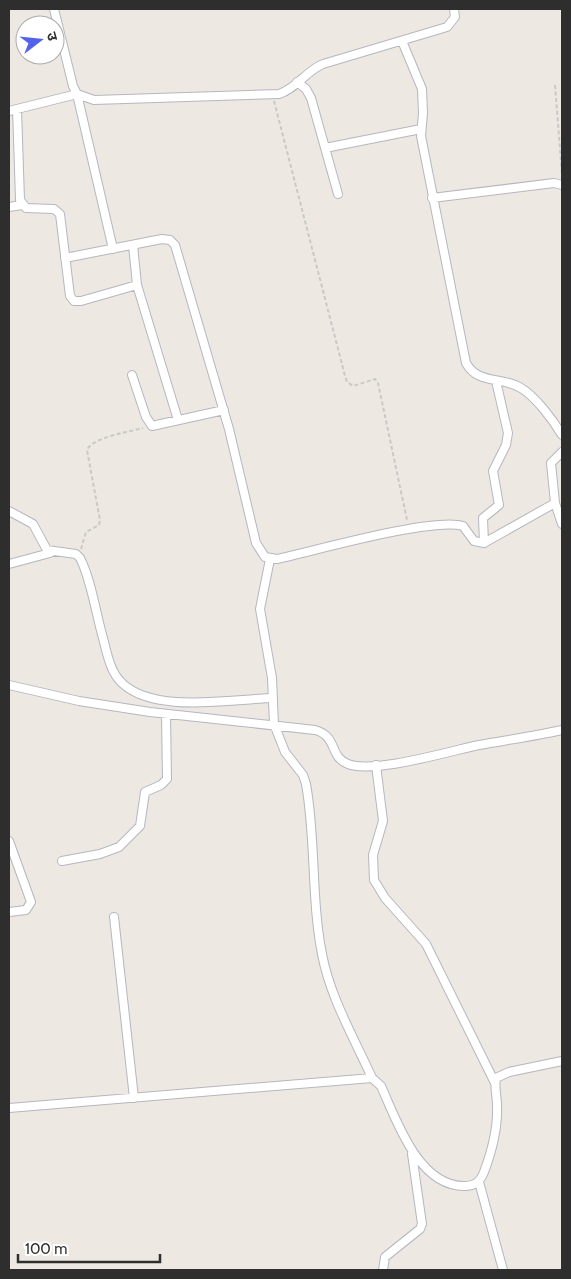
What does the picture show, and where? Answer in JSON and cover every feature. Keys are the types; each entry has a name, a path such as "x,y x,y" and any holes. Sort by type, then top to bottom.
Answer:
{"street":[{"path":"54,9 77,94 113,248"},
{"path":"22,205 18,193 13,110 77,94 94,100 286,92 316,66 447,27 455,17 454,9"},
{"path":"402,41 422,89 423,113 421,129 432,198 466,363 475,375 512,384 525,390 562,435"},
{"path":"297,82 309,93 338,194"},
{"path":"325,148 421,129"},
{"path":"432,198 554,183 562,185"},
{"path":"9,206 22,205 35,210 58,210 69,290 74,301 137,285"},
{"path":"65,258 162,239 170,240 175,245 224,410 256,543 265,557 270,559 409,529 456,524 463,526 474,541 484,543 555,503"},
{"path":"133,245 137,285 178,420"},
{"path":"132,375 146,417 152,426 224,410"},
{"path":"484,543 483,518 499,505 493,470 508,440 496,381"},
{"path":"562,452 550,463 555,503 562,524"},
{"path":"9,511 33,524 44,546 50,553"},
{"path":"9,564 50,553 71,553 80,558 110,663 120,682 132,691 144,696 171,701 273,698"},
{"path":"270,559 260,608 272,678 274,718 282,746 303,775 306,784 317,921 322,957 334,992 372,1078 381,1086 412,1152 422,1212 420,1229 384,1257 383,1270"},
{"path":"9,685 79,701 166,715 274,718 324,732 328,735 342,761 349,765 404,763 446,752 562,730"},
{"path":"62,860 111,852 119,847 140,826 144,792 161,785 166,779 166,715"},
{"path":"376,765 383,821 373,854 374,880 384,898 419,936 433,956 495,1083 496,1124 484,1172 479,1182 471,1186 460,1186 444,1179 430,1171 412,1152"},
{"path":"9,841 31,902 26,910 9,912"},
{"path":"114,917 134,1098"},
{"path":"495,1083 500,1075 562,1061"},
{"path":"9,1108 372,1078"},
{"path":"479,1182 503,1270"}],"path":[{"path":"555,84 562,174"},
{"path":"272,94 345,376 347,382 353,386 375,379 378,383 409,529"},
{"path":"80,558 84,535 99,525 100,520 87,450 89,446 96,441 152,426"}]}
